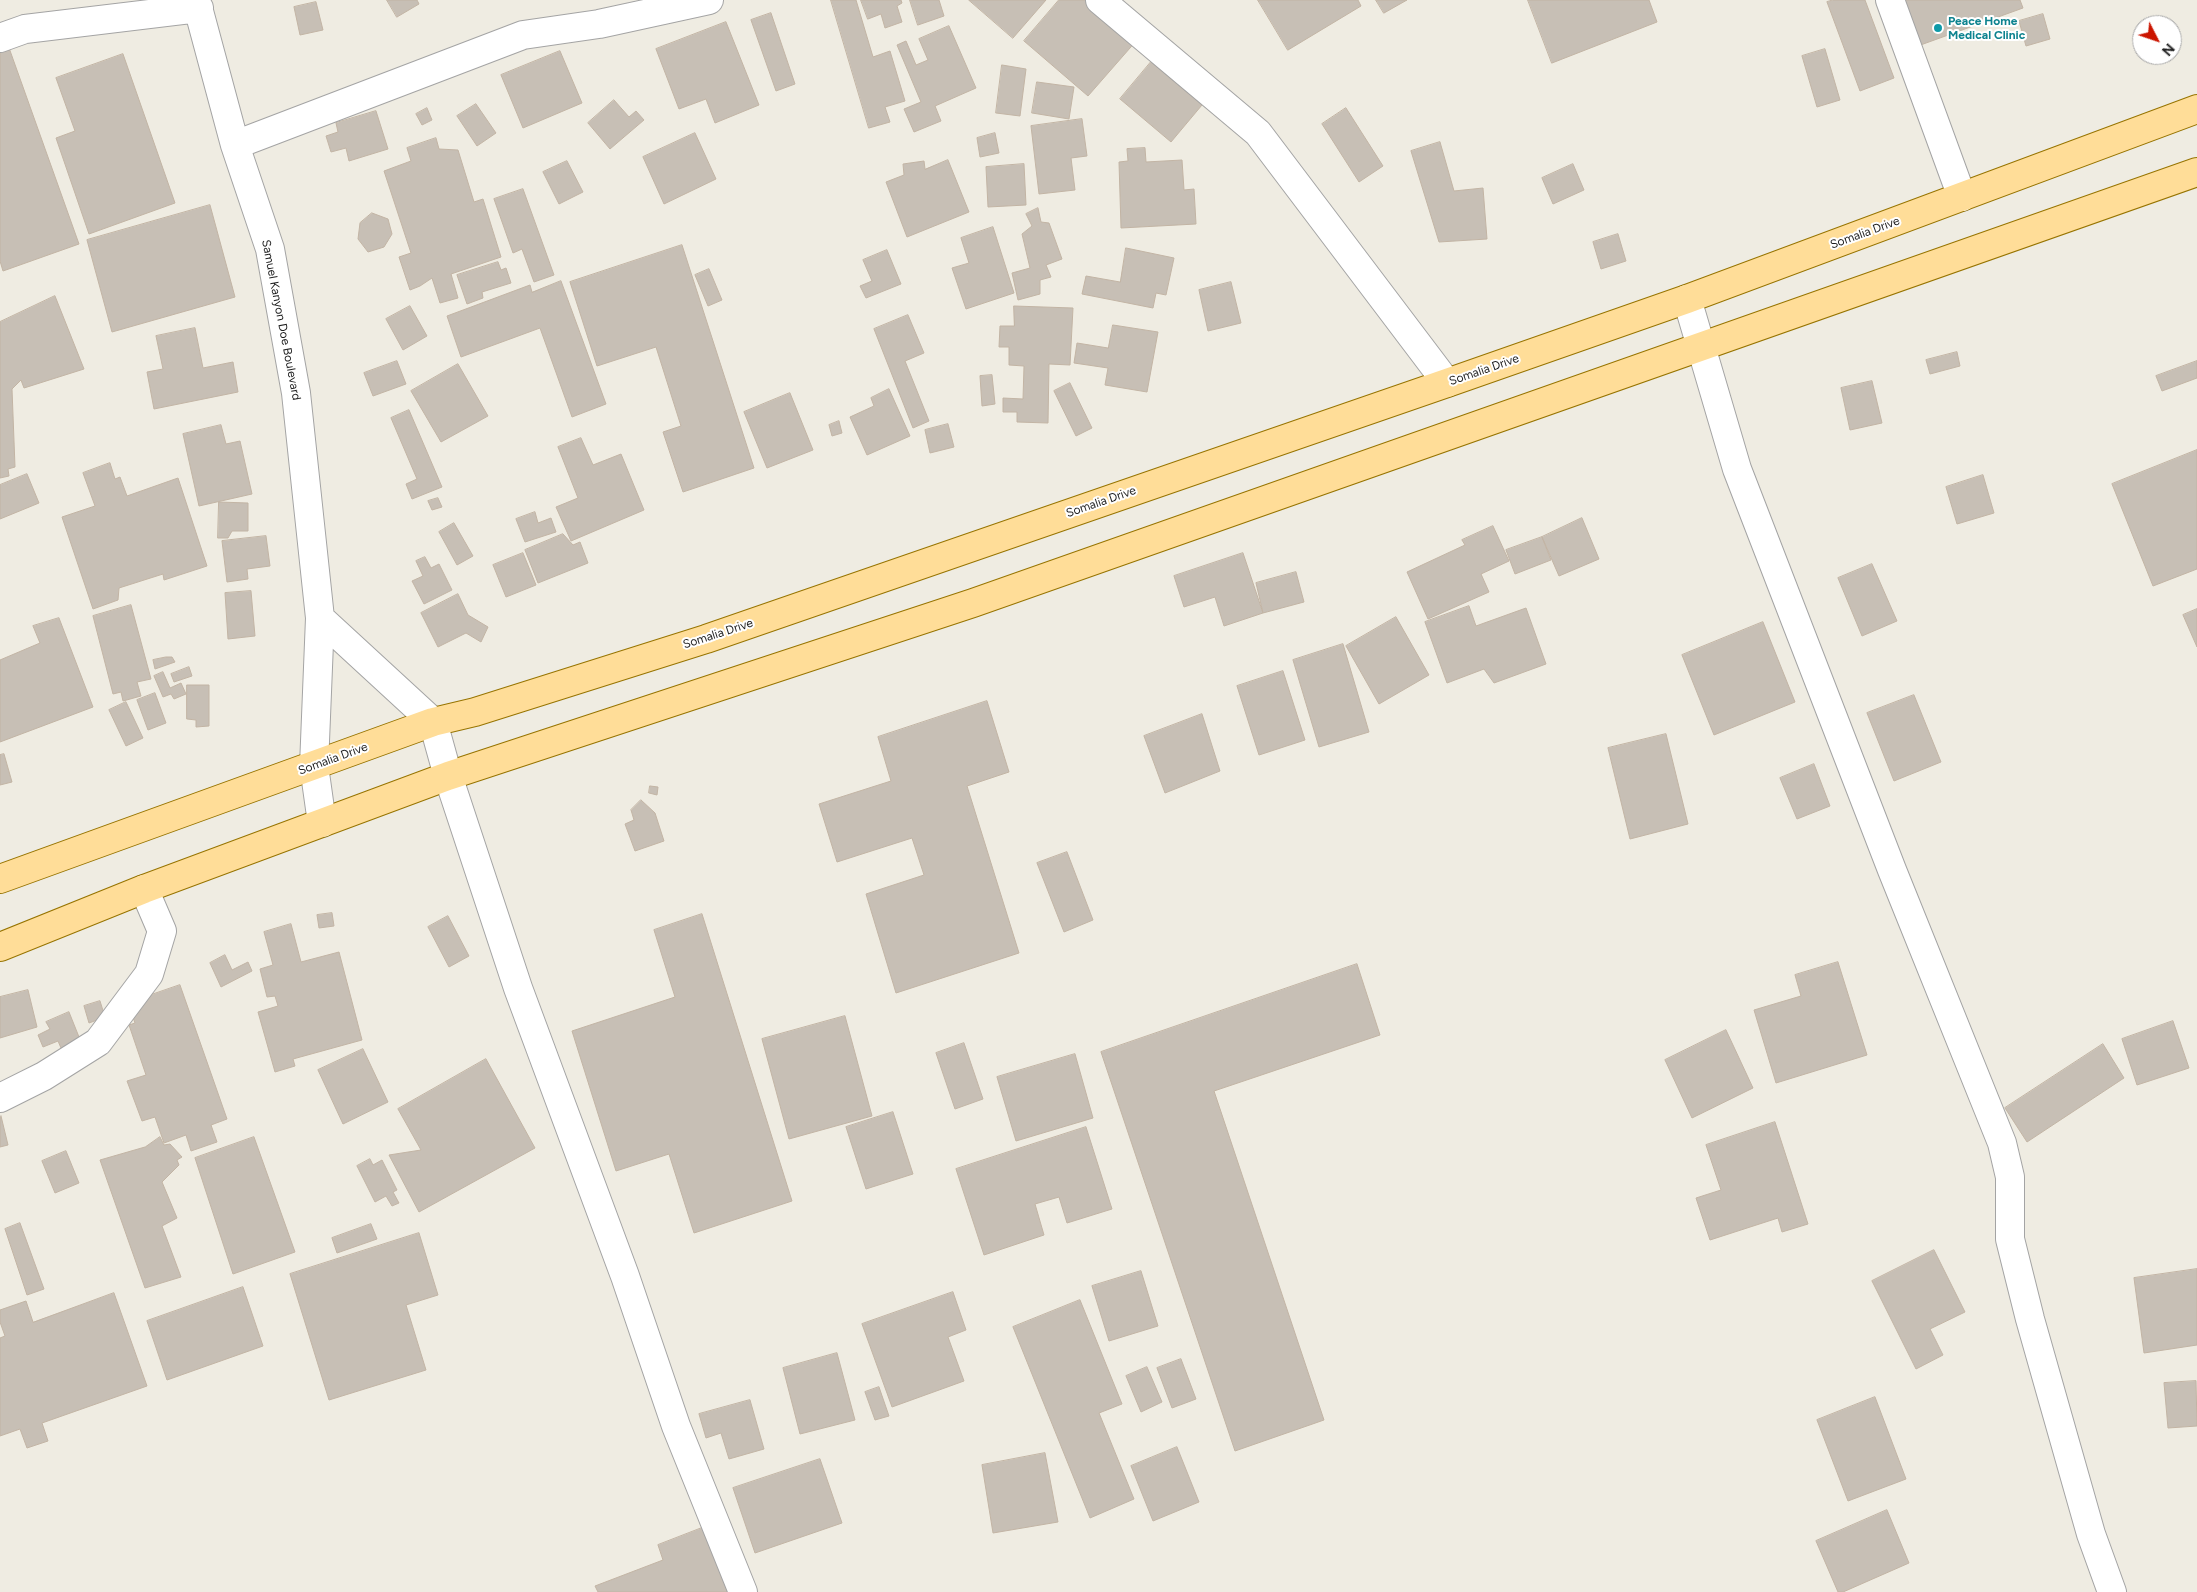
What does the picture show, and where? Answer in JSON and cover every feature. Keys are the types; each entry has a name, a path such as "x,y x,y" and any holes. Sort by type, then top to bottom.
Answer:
{"main road":[{"name":"Somalia Drive","path":"0,878 433,722 475,712 706,639 1687,299 2197,110"},
{"path":"0,947 144,889 448,776 973,603 2197,172"}],"street":[{"path":"235,145 523,35 599,24 709,0"},
{"path":"1100,0 1258,134 1447,382"},
{"path":"1890,0 1962,197"},
{"path":"0,38 25,29 197,4"},
{"name":"Samuel Kanyon Doe Boulevard","path":"197,4 235,145 270,250 296,393 320,618 314,766 322,823"},
{"path":"1687,299 1740,478 1892,870 2002,1144 2010,1177 2010,1239 2030,1319 2091,1534 2112,1592"},
{"path":"320,618 433,722 448,776 518,988 625,1276 676,1426 743,1592"},
{"path":"0,1098 44,1076 98,1042 150,974 162,931 144,889"}],"building":[{"path":"387,0 417,0 419,4 397,17"},
{"path":"831,0 856,0 873,57 890,51 905,101 885,107 890,122 869,128"},
{"path":"861,0 901,0 902,3 897,6 902,22 885,28 881,14 868,19"},
{"path":"910,0 939,0 944,16 918,25"},
{"path":"969,0 1046,0 1013,38"},
{"path":"1059,0 1090,0 1137,40 1088,96 1024,41"},
{"path":"1258,0 1358,0 1361,6 1288,50"},
{"path":"1376,0 1407,0 1384,13"},
{"path":"1528,0 1649,0 1657,22 1552,63"},
{"path":"1833,0 1865,0 1894,78 1860,91 1827,2"},
{"name":"Peace Home Medical Clinic","path":"1898,0 2020,0 2023,8 1915,47"},
{"path":"316,2 323,30 300,35 294,7"},
{"path":"771,13 795,84 776,91 751,20"},
{"path":"2043,14 2050,39 2026,46 2019,21"},
{"path":"726,22 759,105 715,123 706,99 679,109 656,49"},
{"path":"949,26 976,88 935,106 941,121 914,132 904,109 921,102 897,45 906,41 916,65 928,60 919,39"},
{"path":"8,45 79,244 3,271 0,261 0,48"},
{"path":"1825,49 1840,100 1817,107 1802,56"},
{"path":"560,51 582,103 523,128 501,75"},
{"path":"123,54 175,203 89,234 56,138 75,131 56,78"},
{"path":"1151,62 1202,105 1171,142 1120,99"},
{"path":"1002,65 1026,69 1020,116 996,113"},
{"path":"1037,82 1074,87 1069,119 1032,113"},
{"path":"614,100 629,117 636,111 644,120 610,149 588,123"},
{"path":"476,104 496,133 477,146 457,116"},
{"path":"427,108 432,120 422,125 416,114"},
{"path":"1346,108 1383,166 1359,182 1322,124"},
{"path":"376,111 388,149 349,161 346,148 331,152 326,136 338,132 336,123"},
{"path":"1082,119 1087,156 1071,158 1075,190 1039,194 1031,126"},
{"path":"695,133 716,179 664,204 643,157"},
{"path":"995,133 999,153 980,157 977,138"},
{"path":"436,138 439,149 458,150 474,202 483,199 501,257 451,274 458,298 440,303 432,278 410,290 399,257 411,253 384,171 411,161 407,148"},
{"path":"1440,142 1454,191 1483,188 1487,239 1439,242 1411,151"},
{"path":"1145,148 1146,162 1182,160 1184,190 1194,189 1196,224 1121,228 1119,162 1128,161 1127,149"},
{"path":"948,160 969,212 907,237 886,182 904,175 903,164 924,161 925,169"},
{"path":"567,161 583,192 559,204 543,172"},
{"path":"1024,164 1026,205 988,207 986,167"},
{"path":"1573,164 1584,190 1553,204 1542,178"},
{"path":"523,189 554,275 534,282 522,249 513,253 494,199"},
{"path":"210,205 235,297 112,332 87,240"},
{"path":"1038,208 1041,222 1049,223 1062,259 1046,265 1051,277 1040,280 1040,294 1018,300 1012,273 1030,268 1022,234 1032,226 1026,214"},
{"path":"372,213 388,219 392,234 384,247 368,252 358,239 360,223"},
{"path":"993,227 1014,293 966,309 952,268 969,263 961,238"},
{"path":"1618,234 1626,261 1601,269 1593,242"},
{"path":"682,245 754,468 683,492 663,432 681,426 656,347 597,366 570,282"},
{"path":"1126,248 1174,258 1166,295 1156,293 1153,308 1082,294 1086,276 1120,282"},
{"path":"887,250 901,284 866,298 860,286 872,281 863,260"},
{"path":"498,262 501,270 506,268 511,283 482,292 483,298 467,304 457,275"},
{"path":"709,269 722,300 708,306 695,275"},
{"path":"561,281 606,404 572,417 540,328 461,357 447,316 530,285 532,292"},
{"path":"1231,282 1241,323 1208,331 1199,290"},
{"path":"55,296 84,369 24,388 21,380 12,389 15,467 8,469 9,476 0,478 0,322"},
{"path":"410,306 427,336 403,350 386,319"},
{"path":"1014,306 1073,308 1070,365 1049,364 1048,423 1017,422 1017,412 1003,412 1003,398 1023,399 1024,366 1009,365 1009,347 999,347 1000,326 1014,326"},
{"path":"908,315 924,353 905,361 929,421 913,428 874,329"},
{"path":"1113,325 1158,332 1147,392 1105,385 1108,368 1074,363 1077,343 1108,348"},
{"path":"195,328 203,368 233,362 238,392 154,409 147,372 163,369 156,336"},
{"path":"1957,352 1960,366 1930,374 1926,360"},
{"path":"397,361 406,384 373,396 364,373"},
{"path":"2197,361 2197,378 2162,391 2156,376"},
{"path":"458,364 488,416 441,442 411,391"},
{"path":"992,375 995,404 982,406 980,376"},
{"path":"1872,381 1882,423 1850,430 1841,388"},
{"path":"1070,383 1092,428 1076,436 1054,391"},
{"path":"889,389 910,436 867,455 850,417 874,406 871,398"},
{"path":"790,393 813,450 767,468 744,412"},
{"path":"409,410 442,487 412,499 406,484 417,479 391,418"},
{"path":"839,421 842,433 832,436 829,425"},
{"path":"948,424 954,447 930,453 925,430"},
{"path":"221,425 226,444 240,441 252,494 199,506 183,434"},
{"path":"581,438 593,465 621,454 644,510 571,541 556,507 578,498 558,447"},
{"path":"2197,450 2197,569 2153,586 2112,484"},
{"path":"110,463 115,479 120,477 127,496 178,478 207,566 164,580 163,574 119,588 118,600 93,609 62,517 95,506 83,473"},
{"path":"27,474 39,503 0,519 0,485"},
{"path":"1983,475 1994,513 1957,524 1946,487"},
{"path":"438,498 442,507 432,510 428,501"},
{"path":"219,502 248,503 248,531 232,531 228,538 218,538"},
{"path":"535,512 538,523 551,518 556,532 525,542 516,519"},
{"path":"1582,518 1599,559 1559,576 1542,537"},
{"path":"454,523 473,556 457,565 439,532"},
{"path":"1493,526 1509,561 1481,574 1489,592 1428,619 1407,572 1465,545 1462,540"},
{"path":"563,534 573,545 580,542 588,563 538,583 525,550"},
{"path":"266,536 270,566 247,569 248,579 227,582 222,541"},
{"path":"1542,537 1551,560 1515,574 1506,550"},
{"path":"523,553 536,585 506,597 493,565"},
{"path":"1243,553 1263,613 1224,626 1215,597 1184,607 1174,576"},
{"path":"425,557 431,568 439,564 452,590 424,604 412,581 423,576 416,561"},
{"path":"1872,564 1897,621 1862,636 1838,578"},
{"path":"1296,572 1304,602 1263,613 1256,583"},
{"path":"251,591 255,636 228,639 225,593"},
{"path":"458,594 468,615 488,627 481,642 466,633 438,647 421,613"},
{"path":"131,605 151,679 137,682 141,696 123,701 121,692 113,694 93,616"},
{"path":"1469,606 1476,626 1526,608 1546,664 1494,683 1484,669 1447,683 1425,622"},
{"path":"2197,609 2197,647 2183,615"},
{"path":"1396,617 1429,675 1379,704 1346,646"},
{"path":"59,618 93,707 0,742 0,660 40,643 33,626"},
{"path":"1763,622 1795,702 1714,735 1682,655"},
{"path":"1343,644 1369,732 1319,747 1293,660"},
{"path":"172,657 175,662 155,669 153,660"},
{"path":"189,667 192,676 174,682 171,674"},
{"path":"1283,671 1305,740 1259,755 1237,686"},
{"path":"163,672 170,688 181,683 186,694 174,699 171,694 163,697 154,676"},
{"path":"187,685 209,685 209,726 196,727 196,720 187,719"},
{"path":"155,693 166,723 148,730 137,700"},
{"path":"1914,695 1941,762 1894,781 1867,713"},
{"path":"987,701 1009,772 967,786 1019,953 896,993 866,894 924,875 912,838 837,862 819,804 891,781 878,737"},
{"path":"126,702 143,738 126,746 109,710"},
{"path":"1202,714 1220,771 1165,793 1144,736"},
{"path":"1666,734 1688,824 1630,839 1608,748"},
{"path":"4,754 12,782 0,785 0,755"},
{"path":"1814,764 1830,806 1797,819 1780,778"},
{"path":"650,786 658,787 657,795 649,793"},
{"path":"641,800 655,813 664,841 635,851 625,824 634,820 631,810"},
{"path":"1067,852 1093,920 1064,932 1037,863"},
{"path":"332,913 334,926 319,928 317,915"},
{"path":"702,914 792,1201 694,1233 669,1154 616,1171 572,1031 675,997 654,930"},
{"path":"448,916 469,956 449,967 428,927"},
{"path":"291,924 301,962 339,952 362,1040 293,1059 295,1066 275,1072 258,1012 278,1006 275,996 267,997 260,969 273,965 264,932"},
{"path":"225,955 232,970 248,962 252,971 221,987 210,963"},
{"path":"1838,962 1867,1055 1776,1083 1754,1010 1801,996 1795,975"},
{"path":"1357,964 1380,1035 1214,1091 1324,1420 1235,1451 1101,1052"},
{"path":"180,985 227,1119 211,1125 217,1142 191,1151 186,1135 164,1143 155,1117 142,1121 127,1081 146,1075 129,1025 135,1023 128,1003"},
{"path":"28,990 37,1027 0,1038 0,997"},
{"path":"100,1001 105,1017 89,1023 84,1006"},
{"path":"69,1012 83,1047 64,1055 58,1041 43,1047 38,1035 50,1029 46,1022"},
{"path":"845,1016 872,1116 789,1139 762,1039"},
{"path":"2173,1021 2189,1068 2137,1085 2122,1039"},
{"path":"1726,1030 1753,1088 1692,1118 1665,1060"},
{"path":"964,1043 983,1099 955,1109 936,1053"},
{"path":"2103,1044 2124,1078 2027,1142 2005,1108"},
{"path":"363,1049 388,1102 343,1124 318,1070"},
{"path":"1075,1054 1093,1118 1016,1141 997,1077"},
{"path":"486,1059 535,1148 419,1212 389,1155 421,1150 398,1109"},
{"path":"893,1112 913,1174 866,1189 846,1127"},
{"path":"0,1117 8,1145 0,1147"},
{"path":"1775,1122 1808,1224 1782,1232 1778,1218 1710,1240 1696,1198 1721,1190 1706,1145"},
{"path":"1086,1127 1112,1209 1067,1223 1059,1197 1035,1204 1044,1235 984,1255 956,1169"},
{"path":"160,1137 164,1145 170,1144 182,1157 177,1160 179,1165 162,1182 177,1218 162,1226 181,1277 145,1288 100,1160 145,1147"},
{"path":"254,1137 295,1252 233,1274 195,1158"},
{"path":"66,1151 79,1183 55,1193 42,1161"},
{"path":"370,1159 373,1165 382,1160 397,1190 393,1192 399,1203 392,1206 386,1196 375,1202 357,1166"},
{"path":"20,1223 44,1289 27,1295 5,1229"},
{"path":"371,1224 377,1239 337,1253 332,1238"},
{"path":"419,1233 438,1295 406,1305 426,1370 329,1400 290,1274"},
{"path":"1934,1250 1965,1312 1930,1329 1943,1355 1916,1369 1872,1281"},
{"path":"2197,1269 2197,1345 2144,1353 2134,1278"},
{"path":"1141,1271 1158,1326 1109,1341 1092,1286"},
{"path":"243,1287 263,1346 167,1380 147,1321"},
{"path":"953,1292 966,1330 948,1337 964,1381 892,1407 862,1324"},
{"path":"114,1293 147,1386 42,1423 48,1441 27,1448 20,1429 0,1436 0,1338 5,1336 0,1322 0,1310 26,1301 33,1322"},
{"path":"1080,1300 1122,1404 1099,1413 1134,1499 1090,1518 1013,1327"},
{"path":"837,1353 855,1420 800,1434 783,1368"},
{"path":"1181,1359 1196,1399 1172,1408 1157,1368"},
{"path":"1147,1367 1162,1402 1141,1412 1126,1376"},
{"path":"2196,1381 2197,1426 2168,1428 2164,1383"},
{"path":"879,1387 889,1416 875,1420 865,1392"},
{"path":"1875,1397 1906,1479 1848,1501 1817,1420"},
{"path":"750,1400 764,1449 729,1459 721,1433 706,1438 699,1414"},
{"path":"1177,1447 1199,1502 1153,1521 1131,1466"},
{"path":"1045,1453 1058,1522 993,1533 982,1465"},
{"path":"820,1459 842,1523 755,1553 733,1488"},
{"path":"1887,1510 1909,1563 1843,1592 1838,1592 1816,1541"},
{"path":"707,1526 732,1592 598,1592 595,1586 663,1560 658,1545"}],"place":[{"name":"Peace Home Medical Clinic","path":"1938,28"}]}
